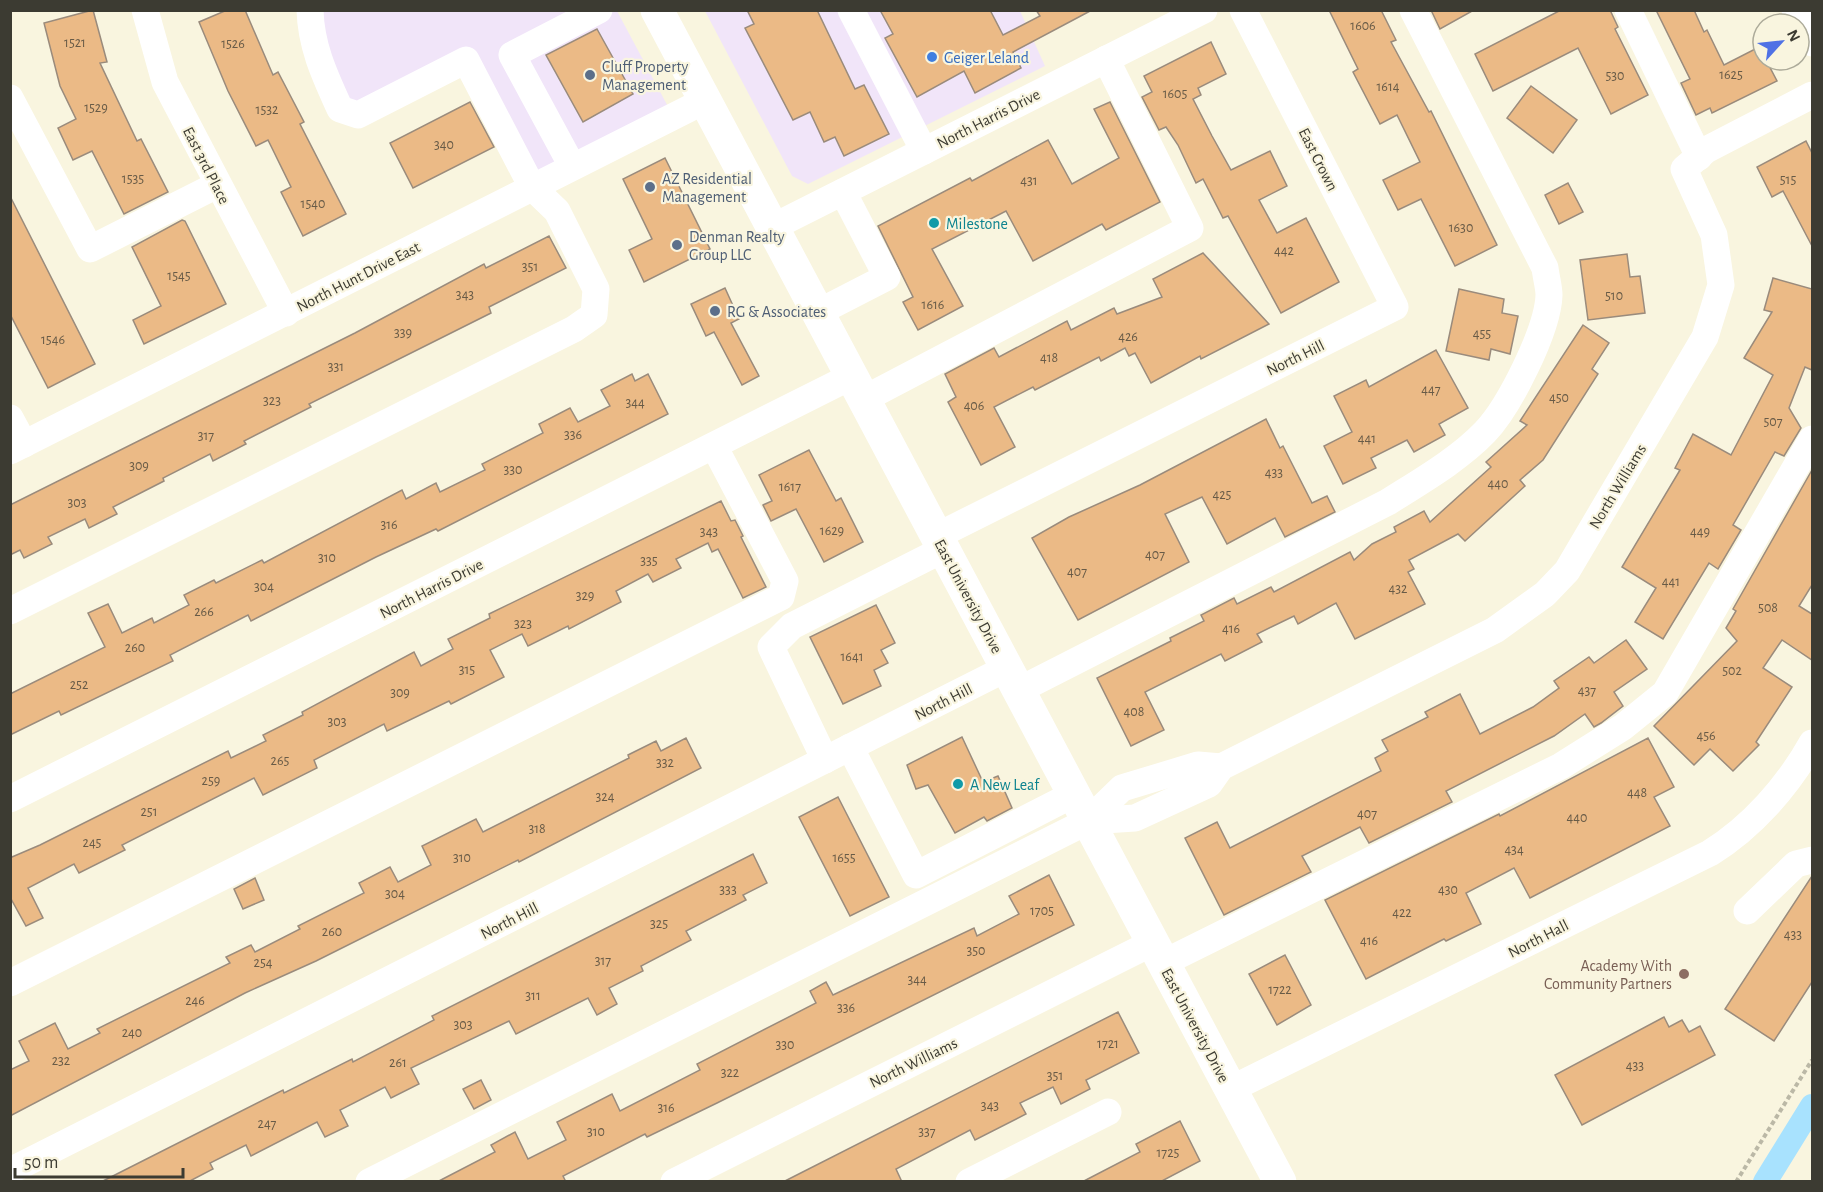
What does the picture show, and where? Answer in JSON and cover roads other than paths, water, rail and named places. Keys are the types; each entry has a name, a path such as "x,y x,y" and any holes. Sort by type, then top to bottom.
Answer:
{"main road":[{"name":"East University Drive","path":"657,10 1277,1180"}],"street":[{"name":"East 3rd Place","path":"145,10 165,82 216,185 286,313"},
{"path":"10,611 553,340 594,315 596,289 557,211 532,187 466,60 358,115 340,109 316,58 310,29 310,10"},
{"path":"572,166 512,55 599,10"},
{"path":"851,10 924,151"},
{"name":"North Harris Drive","path":"773,227 1204,10"},
{"name":"East Crown","path":"1243,10 1395,308"},
{"name":"North Hill","path":"10,1171 850,747 1013,679 1388,502 1436,472 1486,431 1520,379 1540,333 1549,296 1545,268 1413,10"},
{"path":"1628,10 1699,156 1812,95"},
{"path":"1796,10 1812,43"},
{"name":"North Harris Drive","path":"10,799 714,446 858,388 1190,228 1106,59"},
{"path":"10,99 90,249 216,185"},
{"name":"North Hunt Drive East","path":"17,447 706,100"},
{"name":"North Williams","path":"1081,808 1122,788 1198,765 1221,767 1495,630 1545,594 1567,571 1706,337 1721,285 1714,236 1684,169 1699,156"},
{"path":"819,312 887,277 843,192"},
{"name":"North Hill","path":"825,760 771,647 792,626 940,542 1395,308"},
{"path":"10,418 17,447"},
{"name":"North Williams","path":"674,1182 1158,953 1561,766 1623,727 1665,693 1812,440"},
{"path":"10,983 781,597 785,581 714,446"},
{"name":"North Hall","path":"1230,1089 1710,853 1734,838 1772,798 1812,743"},
{"path":"850,747 916,875 1081,808"},
{"path":"369,1182 1081,808"},
{"path":"1747,911 1796,864 1812,860"},
{"path":"969,1182 1108,1112"}],"waterway":[{"path":"1765,1182 1812,1106"}],"place":[{"name":"Geiger Leland","path":"932,57"},
{"name":"Cluff Property Management","path":"590,75"},
{"name":"AZ Residential Management","path":"650,187"},
{"name":"Milestone","path":"934,223"},
{"name":"Denman Realty Group LLC","path":"677,245"},
{"name":"RG & Associates","path":"715,311"},
{"name":"A New Leaf","path":"958,784"},
{"name":"Academy With Community Partners","path":"1684,974"}]}
